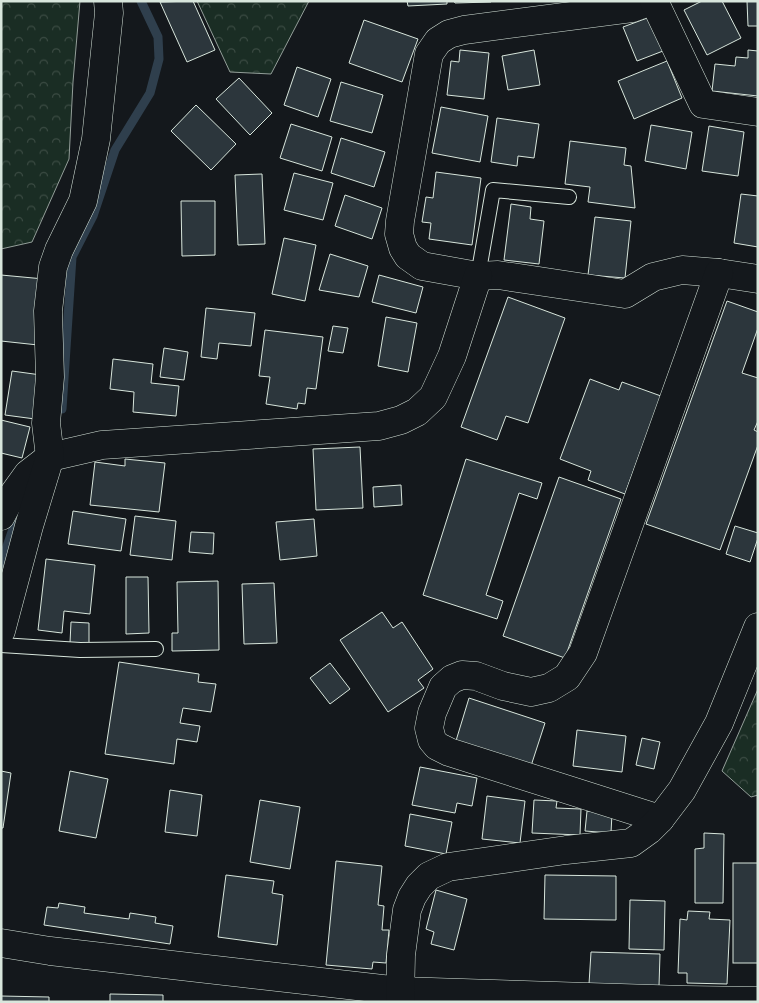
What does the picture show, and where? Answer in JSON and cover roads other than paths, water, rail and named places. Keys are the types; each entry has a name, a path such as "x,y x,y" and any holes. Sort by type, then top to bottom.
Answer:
{"street":[{"path":"1,631 29,526 50,457 46,423 50,377 48,311 53,267 59,250 83,201 96,139 109,13 108,1"},
{"path":"758,112 703,104 653,1 632,8 464,30 449,34 438,41 429,54 399,234 403,248 408,256 422,266 478,276 498,275 625,294 653,277 682,270 758,279"},
{"path":"660,819 449,752 437,746 432,740 429,728 432,714 443,688 452,679 462,675 476,676 502,686 532,692 549,688 567,677 583,653 720,273"},
{"path":"1,516 10,499 28,474 50,457 102,445 379,426 401,420 417,412 433,397 452,356 478,276"},
{"path":"400,997 407,910 419,886 429,876 448,867 566,850 631,843 649,830 682,790 719,723 758,627"},
{"path":"1,943 400,997 758,1000"}],"lane":[{"path":"478,276 493,190 569,197"},
{"path":"1,645 80,650 156,648"}],"waterway":[{"path":"62,409 72,257 93,216 115,150 150,93 159,59 158,37 141,1"},
{"path":"1,564 15,523"}]}
